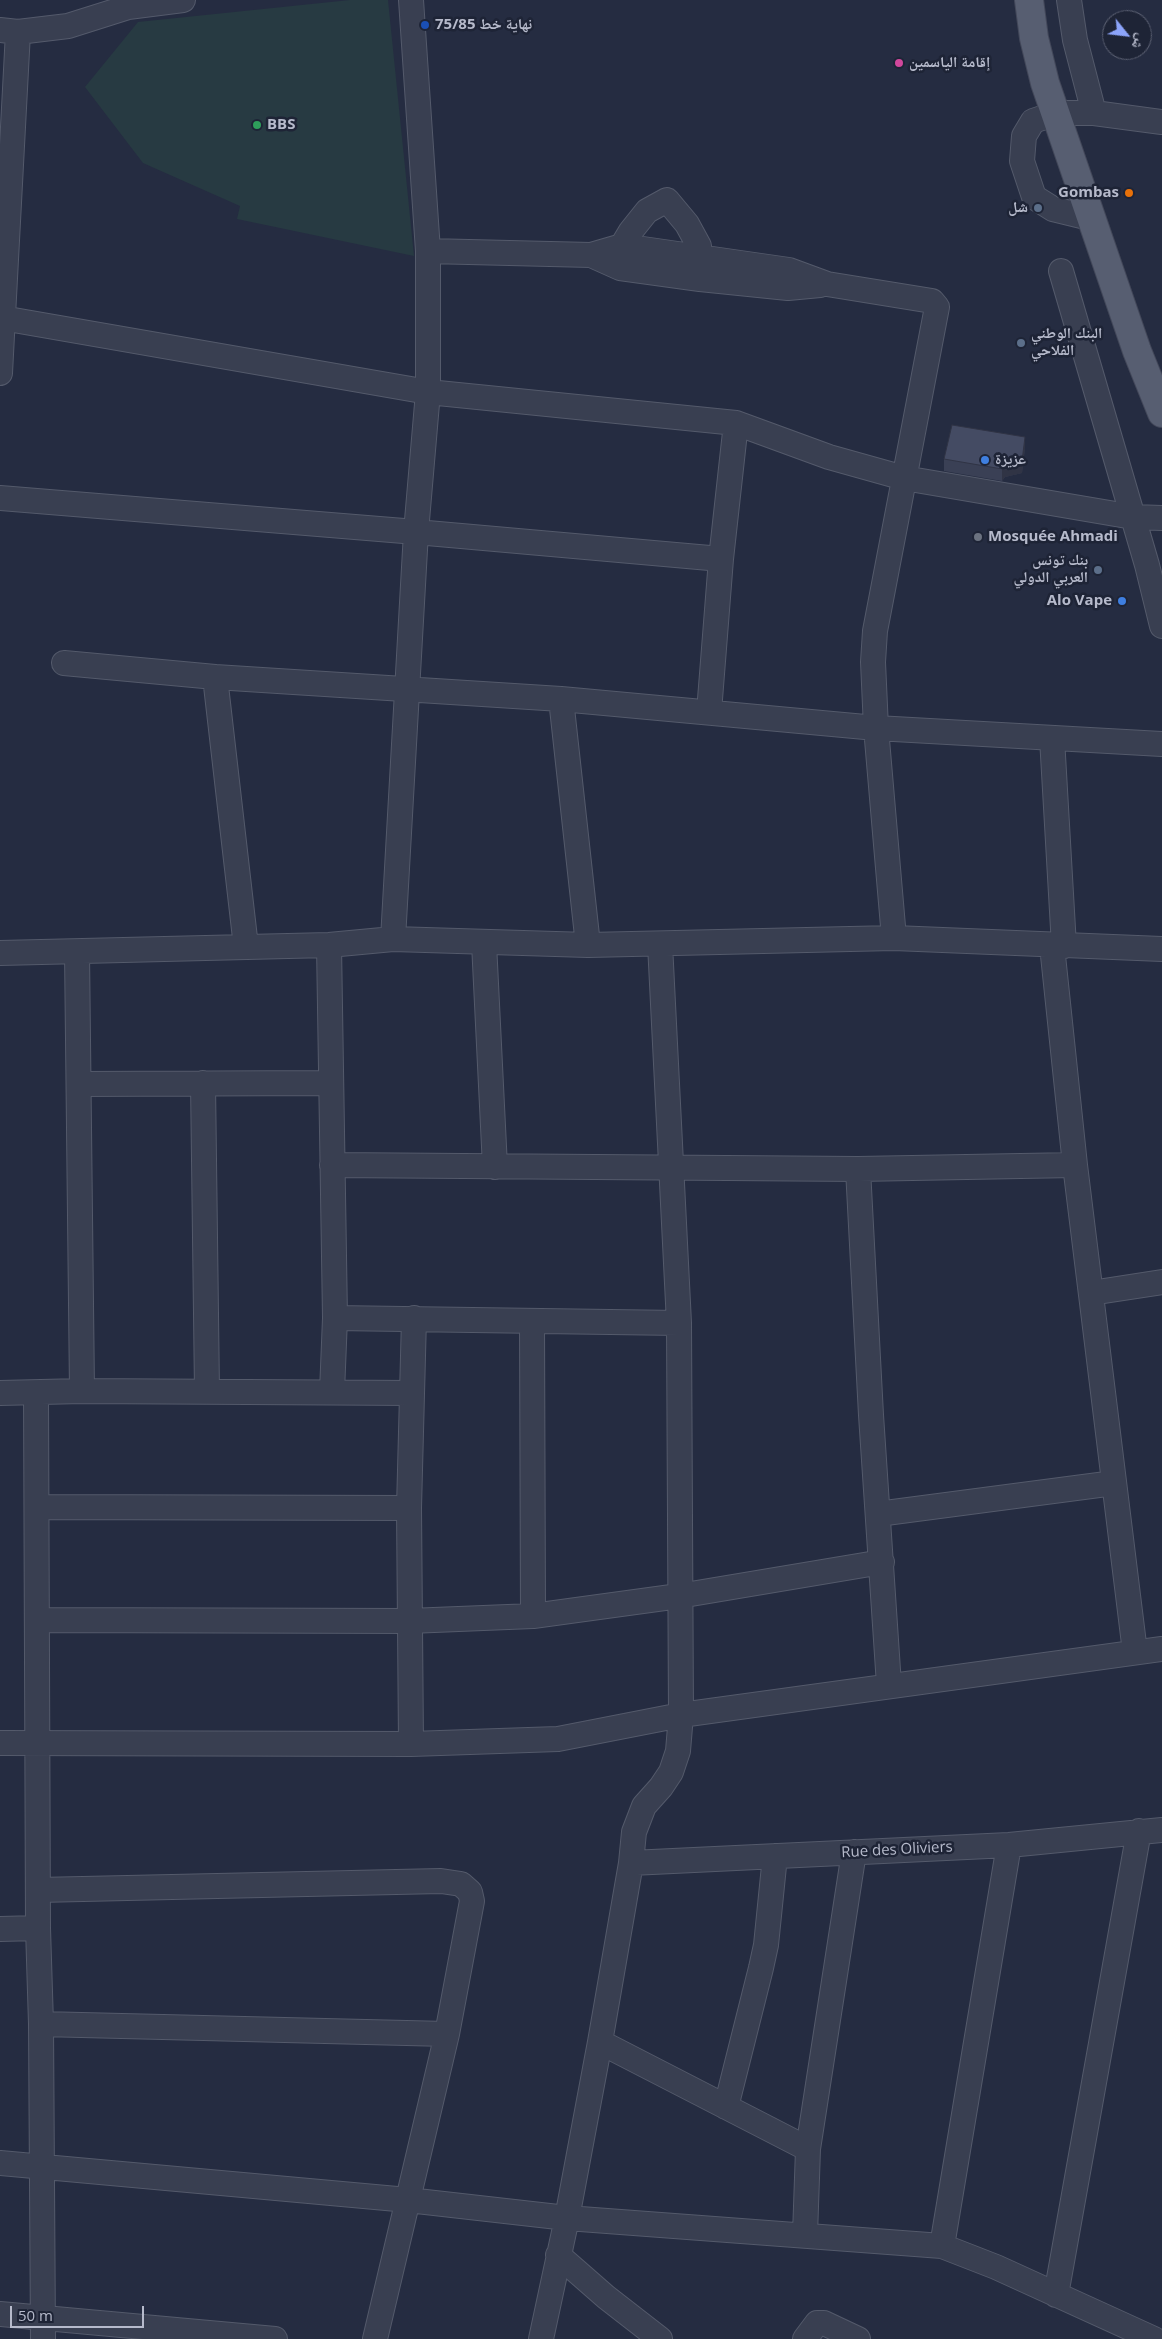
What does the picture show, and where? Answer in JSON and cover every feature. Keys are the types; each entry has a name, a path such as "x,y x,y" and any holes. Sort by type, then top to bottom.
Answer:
{"main road":[{"path":"1029,0 1034,38 1045,83 1057,113 1090,218 1137,351 1162,413"}],"street":[{"path":"0,373 9,31 68,26 128,7 183,0"},
{"path":"393,939 416,532 428,392 428,251 411,0"},
{"path":"1068,0 1075,40 1094,114"},
{"path":"1090,218 1053,210 1034,197 1022,161 1024,136 1033,121 1057,113 1094,114 1162,122"},
{"path":"622,246 647,211 667,200 687,224 699,246 700,267"},
{"path":"428,251 592,255 622,246 700,267"},
{"path":"592,255 620,268 700,267 789,270 827,284 932,301 937,307 874,631 873,662 876,728 894,938"},
{"path":"1061,271 1133,517 1162,626"},
{"path":"2,318 428,392 736,422 829,457 904,478 1133,517 1162,518"},
{"path":"709,712 720,559 736,422"},
{"path":"0,498 720,559"},
{"path":"64,663 216,677 407,688 561,700 876,728 1162,744"},
{"path":"216,677 246,947"},
{"path":"561,700 588,945"},
{"path":"1052,738 1058,946 1075,1166 1135,1652"},
{"path":"0,953 329,946 393,939 588,945 894,938 1161,953"},
{"path":"484,943 495,1167"},
{"path":"541,2339 567,2218 600,2042 638,1817 644,1806 661,1788 671,1772 675,1758 680,1715 679,1322 660,944"},
{"path":"329,946 335,1318 332,1392"},
{"path":"77,952 82,1391"},
{"path":"203,1083 207,1391"},
{"path":"79,1084 331,1083"},
{"path":"332,1165 858,1169 1075,1166"},
{"path":"858,1169 889,1685"},
{"path":"1091,1293 1162,1282"},
{"path":"335,1318 679,1322"},
{"path":"411,1744 409,1508 414,1318"},
{"path":"532,1321 533,1616"},
{"path":"0,1393 207,1391 412,1393"},
{"path":"36,1393 38,1928 41,2024 43,2328"},
{"path":"878,1514 1114,1483"},
{"path":"37,1507 409,1508"},
{"path":"38,1620 410,1621 533,1616 679,1596 882,1562"},
{"path":"0,1743 411,1744 558,1740 680,1715 1162,1649"},
{"name":"Rue des Oliviers","path":"631,1863 1009,1845 1162,1830"},
{"path":"1056,2295 1138,1831"},
{"path":"942,2246 1009,1845"},
{"path":"805,2235 808,2149 854,1852"},
{"path":"726,2107 766,1945 775,1856"},
{"path":"38,1890 440,1882 461,1884 470,1892 472,1901 447,2034 375,2339"},
{"path":"0,1930 38,1928"},
{"path":"41,2024 447,2034"},
{"path":"600,2042 808,2149"},
{"path":"0,2163 408,2200 567,2218 942,2246 996,2267 1154,2339"},
{"path":"558,2255 606,2298 660,2339"},
{"path":"0,2314 43,2328 275,2339"},
{"path":"805,2339 817,2323 824,2323 858,2339"}],"shaded area":[{"name":"BBS","path":"350,0 388,0 414,256 237,219 240,206 143,163 85,87 138,22"}],"building":[{"path":"952,425 1025,437 1022,461 1005,466 1002,469 944,459"}],"place":[{"name":"نهاية خط 75/85","path":"425,25"},
{"name":"إقامة الياسمين","path":"899,63"},
{"name":"BBS","path":"257,125"},
{"name":"Gombas","path":"1129,193"},
{"name":"شل","path":"1038,208"},
{"name":"البنك الوطني الفلاحي","path":"1021,343"},
{"name":"عزيزة","path":"985,460"},
{"name":"Mosquée Ahmadi","path":"978,537"},
{"name":"بنك تونس العربي الدولي","path":"1098,570"},
{"name":"Alo Vape","path":"1122,601"}]}
